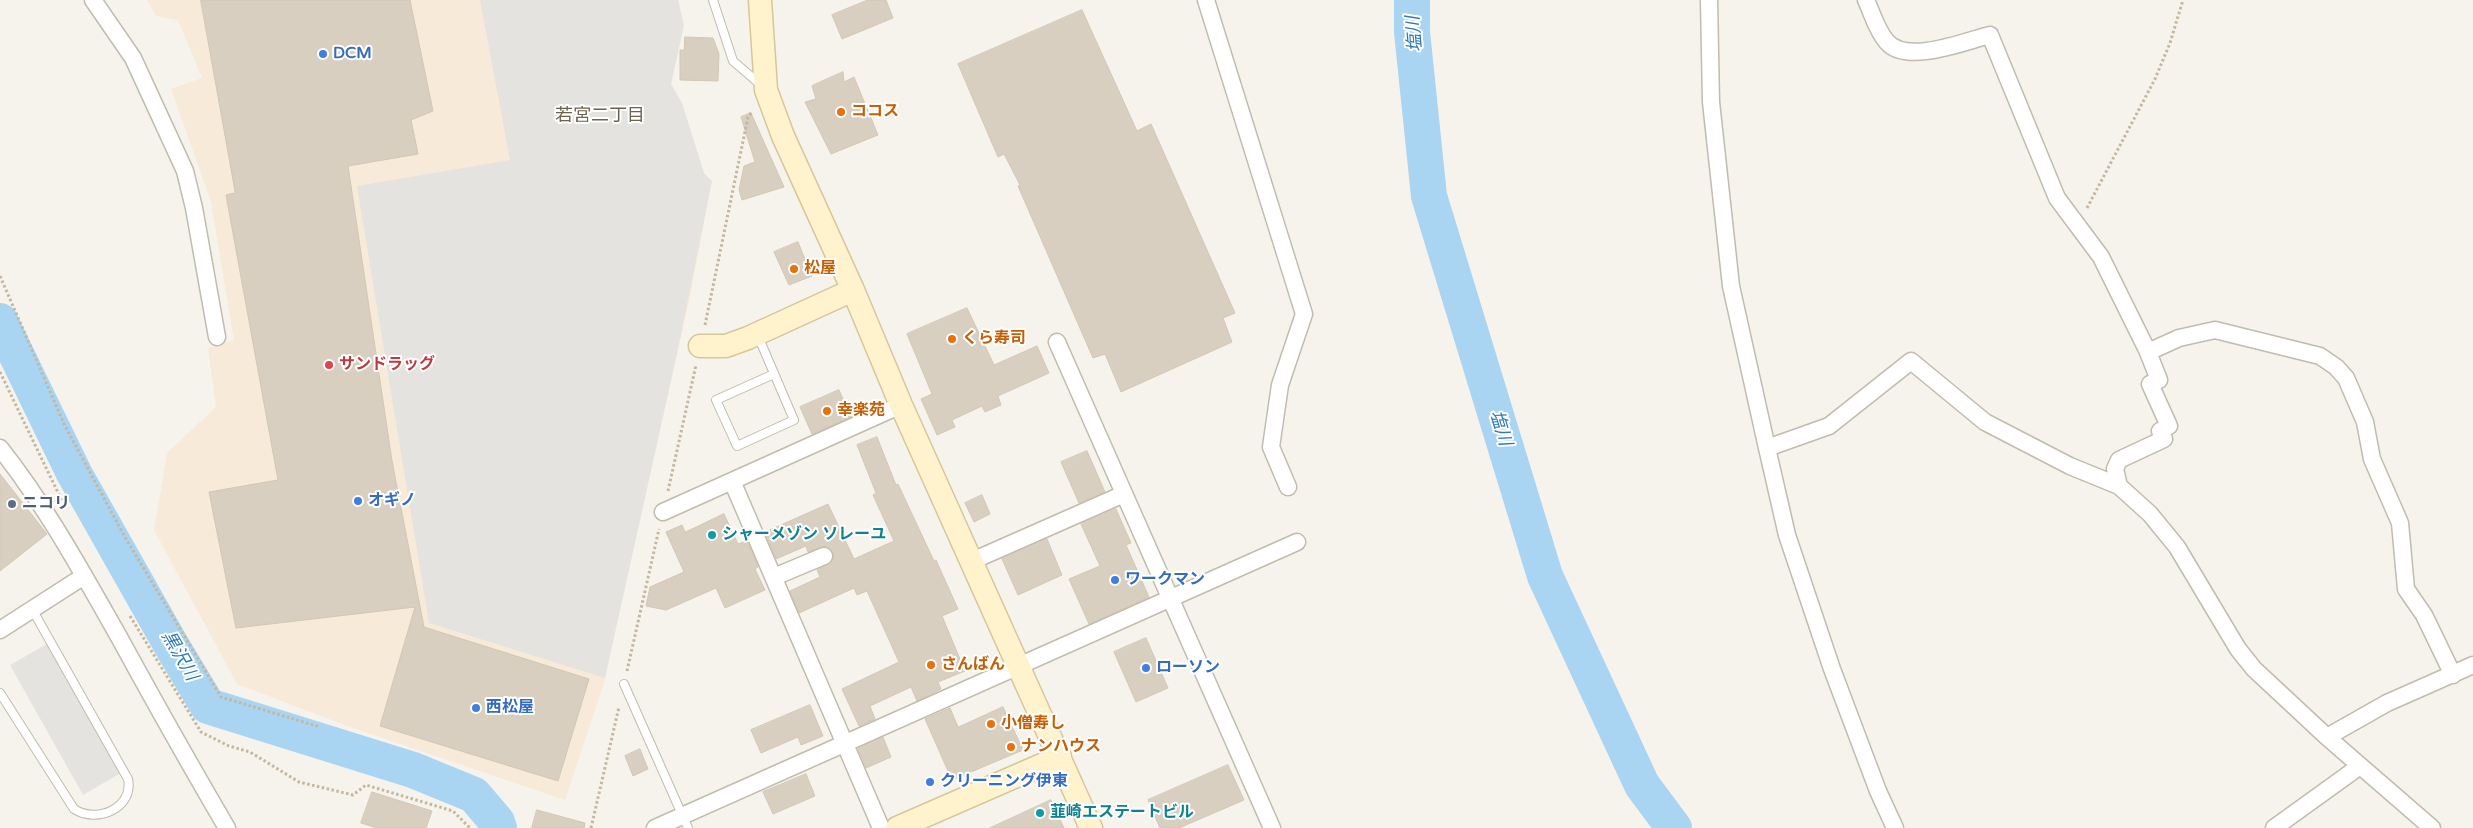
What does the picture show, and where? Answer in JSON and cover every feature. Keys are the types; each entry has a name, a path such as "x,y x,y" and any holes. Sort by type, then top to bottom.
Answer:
{"street":[{"path":"93,0 133,58 184,171 194,208 218,337"},
{"path":"760,0 766,90 783,136 853,290 901,405 1091,828"},
{"path":"1206,0 1304,314 1280,385 1272,447 1288,487"},
{"path":"1709,0 1711,102 1731,286 1767,448 1787,535 1832,669 1878,791 1895,828"},
{"path":"1866,0 1886,41 1893,48 1907,52 1922,52 1990,35 2057,198 2101,257 2148,352 2159,380 2150,384 2170,426 2160,431 2164,439 2119,460 2115,469 2119,486"},
{"path":"700,346 726,346 757,334 853,290"},
{"path":"2148,352 2179,338 2215,330 2320,356 2336,367 2346,378 2365,422 2372,458 2400,523 2406,589 2424,615 2453,675"},
{"path":"1057,342 1272,828"},
{"path":"1767,448 1829,426 1911,360 1985,422 2070,466 2119,486 2150,514 2178,547 2238,649 2249,662 2327,737 2432,828"},
{"path":"663,512 901,405"},
{"path":"0,448 28,483 84,576 227,828"},
{"path":"732,481 881,828"},
{"path":"972,561 1124,494"},
{"path":"655,828 685,822 846,743 1297,542"},
{"path":"774,577 824,556"},
{"path":"0,630 84,576"},
{"path":"2327,737 2387,703 2473,665"},
{"path":"897,828 1060,757"},
{"path":"2274,828 2360,766"}],"lane":[{"path":"713,0 733,61 766,90"},
{"path":"757,334 794,420 737,446 716,400 774,374"},
{"path":"0,693 74,810 94,816 116,808 127,795 128,779 32,609"},
{"path":"624,684 685,822"}],"path":[{"path":"2078,227 2155,79 2170,44 2183,0"},
{"path":"591,828 700,346 748,117 766,90"},
{"path":"0,276 64,424 126,539 221,697 320,727"},
{"path":"0,372 65,507"},
{"path":"129,614 201,732 229,746 250,752 299,782 353,795 366,785 452,810 470,828"}],"shaded area":[{"path":"147,0 678,0 684,25 671,84 682,103 704,173 712,181 690,297 603,686 565,800 350,727 237,684 154,530 167,453 216,407 208,348 234,340 211,202 171,89 202,78 178,20 156,16"},
{"path":"480,0 678,0 684,25 671,84 682,103 704,173 712,181 679,344 605,678 429,623 357,186 510,160"},
{"path":"52,641 126,770 83,795 10,665"}],"building":[{"path":"201,0 410,0 433,111 411,120 418,154 348,166 392,461 424,627 589,679 558,781 380,726 415,607 236,628 209,492 278,480 226,195 235,193"},
{"path":"868,0 886,0 893,18 842,39 832,15"},
{"path":"1082,10 1137,131 1151,124 1235,313 1223,318 1232,342 1121,392 1105,354 1093,358 1018,186 1020,185 1004,154 998,157 958,64"},
{"path":"685,37 713,38 719,54 718,81 680,80 680,50 684,50"},
{"path":"843,72 844,82 854,77 878,135 831,154 805,102 816,99 812,86"},
{"path":"751,113 784,187 742,200 739,190 744,166 755,162 741,117"},
{"path":"798,242 812,276 789,285 774,252"},
{"path":"967,308 994,365 1037,346 1049,373 998,396 1001,405 985,412 982,406 952,420 955,427 937,435 921,399 932,394 907,334"},
{"path":"839,390 851,417 812,434 800,407"},
{"path":"877,437 896,485 898,484 934,561 936,560 958,609 942,616 965,671 938,682 941,689 917,701 911,687 870,706 875,719 859,726 842,689 899,662 867,591 857,595 854,588 799,613 790,591 820,577 817,570 832,562 833,552 825,546 808,552 806,546 776,559 765,532 828,504 854,559 894,541 873,495 876,493 857,445"},
{"path":"1087,451 1105,492 1079,503 1061,462"},
{"name":"ニコリ","path":"0,474 47,534 0,571"},
{"path":"982,495 990,514 974,522 965,503"},
{"path":"1116,509 1131,543 1126,545 1149,597 1089,624 1069,579 1100,566 1081,524"},
{"path":"724,514 738,544 747,541 758,567 755,569 765,590 725,608 716,588 666,610 646,606 650,587 684,572 666,532 682,525 685,532"},
{"path":"1047,539 1062,575 1018,595 1002,559"},
{"path":"1146,638 1168,688 1136,702 1114,652"},
{"path":"810,705 823,736 801,745 798,737 761,753 751,730"},
{"path":"1003,707 1023,750 952,780 925,719 950,708 958,727"},
{"path":"883,737 891,757 866,768 858,749"},
{"path":"640,749 648,769 633,776 625,756"},
{"path":"1228,765 1244,800 1179,828 1160,828 1148,800"},
{"path":"806,774 815,796 773,814 763,792"},
{"path":"372,792 432,811 426,828 377,828 361,823"},
{"name":"韮崎エステートビル","path":"1051,800 1064,828 990,828"},
{"path":"537,810 585,823 584,828 532,828"}],"waterway":[{"name":"塩川","path":"1412,0 1412,32 1429,196 1545,576 1642,785 1674,828"},
{"name":"黒沢川","path":"0,321 74,473 170,643 208,706 413,770 474,795 497,822 499,828"}],"place":[{"name":"DCM","path":"323,54"},
{"name":"ココス","path":"841,112"},
{"name":"松屋","path":"794,269"},
{"name":"くら寿司","path":"952,339"},
{"name":"サンドラッグ","path":"329,365"},
{"name":"幸楽苑","path":"827,411"},
{"name":"オギノ","path":"358,501"},
{"name":"ニコリ","path":"12,504"},
{"name":"シャーメゾン ソレーユ","path":"712,535"},
{"name":"ワークマン","path":"1115,580"},
{"name":"さんばん","path":"931,665"},
{"name":"ローソン","path":"1146,668"},
{"name":"西松屋","path":"476,708"},
{"name":"小僧寿し","path":"991,724"},
{"name":"ナンハウス","path":"1011,747"},
{"name":"クリーニング伊東","path":"930,782"},
{"name":"韮崎エステートビル","path":"1040,813"}],"district":[{"name":"若宮二丁目","path":"600,116"}]}
